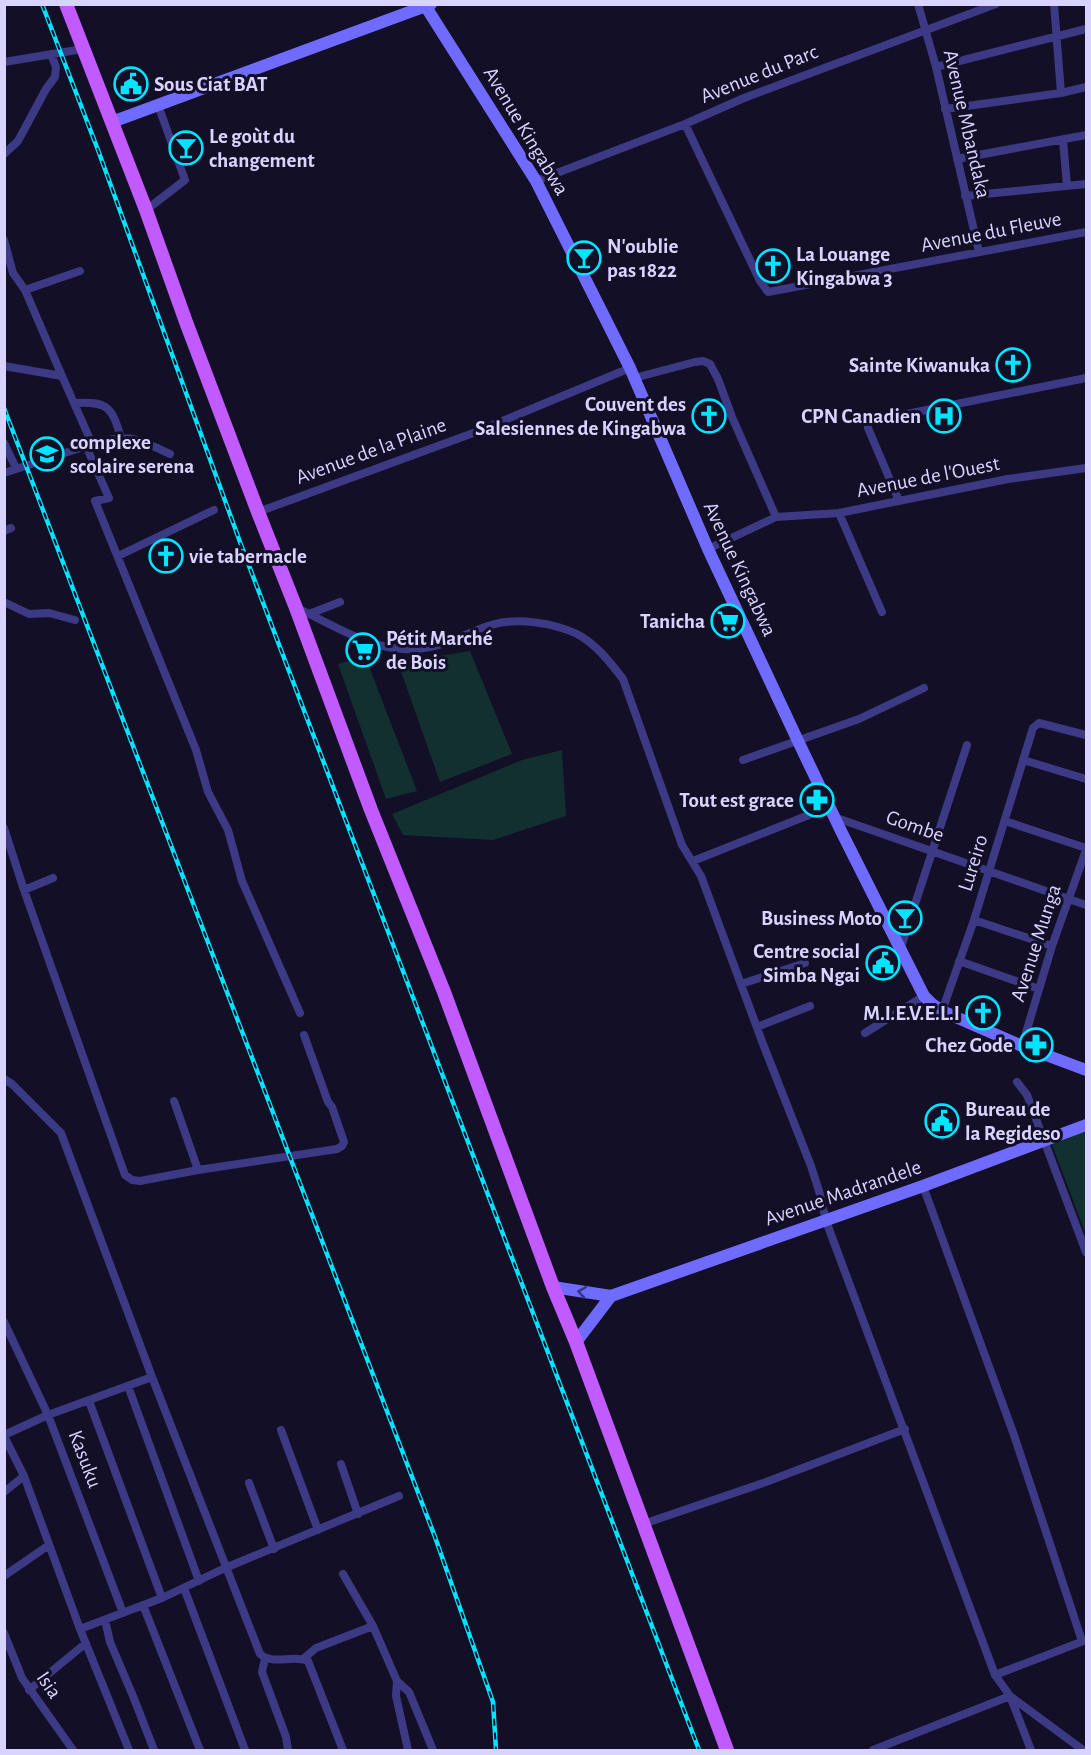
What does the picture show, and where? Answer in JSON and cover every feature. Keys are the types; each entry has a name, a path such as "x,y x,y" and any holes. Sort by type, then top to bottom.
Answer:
{"main road":[{"path":"66,4 146,210 371,810 444,992 727,1750"}],"street":[{"name":"Avenue Mbandaka","path":"918,4 936,67 979,252"},
{"name":"Avenue du Parc","path":"536,181 685,124 744,98 996,4"},
{"path":"1054,4 1061,93"},
{"name":"Avenue Kingabwa","path":"112,122 428,6 536,181 632,373 708,549 798,741 924,996 942,1011 1022,1046 1086,1070"},
{"path":"936,67 1086,29"},
{"path":"4,62 83,49"},
{"path":"4,154 18,141 46,88 55,77 56,67 51,54"},
{"path":"945,109 1061,93 1086,87"},
{"path":"146,210 186,180 158,105"},
{"name":"Avenue du Fleuve","path":"685,124 760,281 768,292 1086,232"},
{"path":"957,159 1086,135"},
{"path":"1063,140 1067,186"},
{"path":"965,196 1086,184"},
{"path":"4,240 13,273 25,290 74,403 109,498 95,501 196,750 208,792 228,830 242,881 300,1012"},
{"path":"25,290 80,271"},
{"name":"Avenue de la Plaine","path":"258,512 632,373 703,361 710,364 718,379 732,417 776,517"},
{"path":"4,366 62,376"},
{"path":"899,501 868,428 868,424 872,421 1086,378"},
{"path":"74,403 89,402 109,409 115,416 121,438"},
{"path":"4,473 121,438 136,438 170,454"},
{"path":"4,443 16,468"},
{"name":"Avenue de l'Ouest","path":"708,549 776,517 839,513 1008,479 1086,468"},
{"path":"118,556 214,510"},
{"path":"839,513 882,612"},
{"path":"4,602 29,614 49,614 75,620"},
{"path":"309,614 340,602"},
{"path":"296,608 375,645 403,649 436,647 492,625 508,621 528,621 577,634 607,659 623,679 682,845 701,876 811,1166 821,1197 825,1221 905,1429 995,1675 1010,1696 1031,1750"},
{"path":"743,760 859,719 924,688"},
{"name":"Lureiro","path":"942,1011 974,920 1035,724 1086,735"},
{"path":"901,947 967,745"},
{"path":"1023,760 1086,779"},
{"path":"693,861 832,812"},
{"name":"Gombe","path":"832,812 933,851 1086,905"},
{"path":"1005,821 1086,853"},
{"path":"4,828 125,1175 132,1180 337,1149 342,1146 344,1142 304,1035"},
{"name":"Avenue Munga","path":"1022,1046 1052,946 1086,853"},
{"path":"24,890 53,878"},
{"path":"974,920 1052,946"},
{"path":"959,961 1040,989"},
{"path":"741,984 806,963"},
{"path":"865,1033 924,996"},
{"path":"757,1026 810,1006"},
{"path":"1017,1082 1027,1095 1086,1252"},
{"path":"7,1083 60,1133 225,1568 260,1654 264,1658 277,1660 303,1659 316,1648 373,1626"},
{"path":"174,1101 198,1170"},
{"name":"Avenue Madrandele","path":"611,1296 1086,1127"},
{"path":"923,1186 1014,1435 1084,1641 995,1675"},
{"path":"553,1287 611,1296 576,1342"},
{"name":"Kasuku","path":"4,1322 48,1415 123,1613"},
{"path":"129,1750 80,1629 24,1476 4,1436 48,1415 152,1377"},
{"path":"128,1386 199,1581"},
{"path":"89,1401 162,1598"},
{"path":"644,1524 766,1482 905,1429"},
{"path":"281,1430 318,1530"},
{"path":"341,1464 358,1514"},
{"path":"4,1492 24,1476"},
{"path":"249,1483 274,1549"},
{"path":"80,1629 162,1598 225,1568 399,1496"},
{"path":"4,1576 49,1545"},
{"path":"343,1574 373,1626 397,1681 410,1692 433,1750"},
{"path":"184,1588 246,1750"},
{"path":"143,1605 200,1750"},
{"path":"105,1620 110,1642 134,1696 154,1750"},
{"name":"Isia","path":"4,1633 29,1690 73,1750"},
{"path":"29,1690 86,1643"},
{"path":"264,1658 262,1672 286,1737 288,1750"},
{"path":"303,1659 311,1665 343,1750"},
{"path":"397,1681 396,1696 408,1750"},
{"path":"873,1750 1010,1696"},
{"path":"1010,1696 1083,1750"}],"green space":[{"path":"470,651 512,754 440,782 398,663"},
{"path":"365,656 417,791 386,799 338,664"},
{"path":"562,750 566,816 493,840 403,835 392,814 522,760"},
{"path":"1086,1129 1086,1235 1051,1142"}],"railway":[{"path":"42,4 98,150 240,542 699,1750"},
{"path":"4,408 435,1537 493,1702 496,1750"}],"place":[{"name":"Sous Ciat BAT","path":"131,84"},
{"name":"Le goùt du changement","path":"186,148"},
{"name":"N'oublie pas 1822","path":"584,258"},
{"name":"La Louange Kingabwa 3","path":"773,266"},
{"name":"Sainte Kiwanuka","path":"1013,365"},
{"name":"Couvent des Salesiennes de Kingabwa","path":"709,416"},
{"name":"CPN Canadien","path":"944,416"},
{"name":"complexe scolaire serena","path":"47,454"},
{"name":"vie tabernacle","path":"166,556"},
{"name":"Tanicha","path":"728,621"},
{"name":"Pétit Marché de Bois","path":"363,650"},
{"name":"Tout est grace","path":"817,800"},
{"name":"Business Moto","path":"905,918"},
{"name":"Centre social Simba Ngai","path":"883,963"},
{"name":"M.I.E.V.E.L.I","path":"983,1013"},
{"name":"Chez Gode","path":"1036,1045"},
{"name":"Bureau de la Regideso","path":"942,1121"}]}
